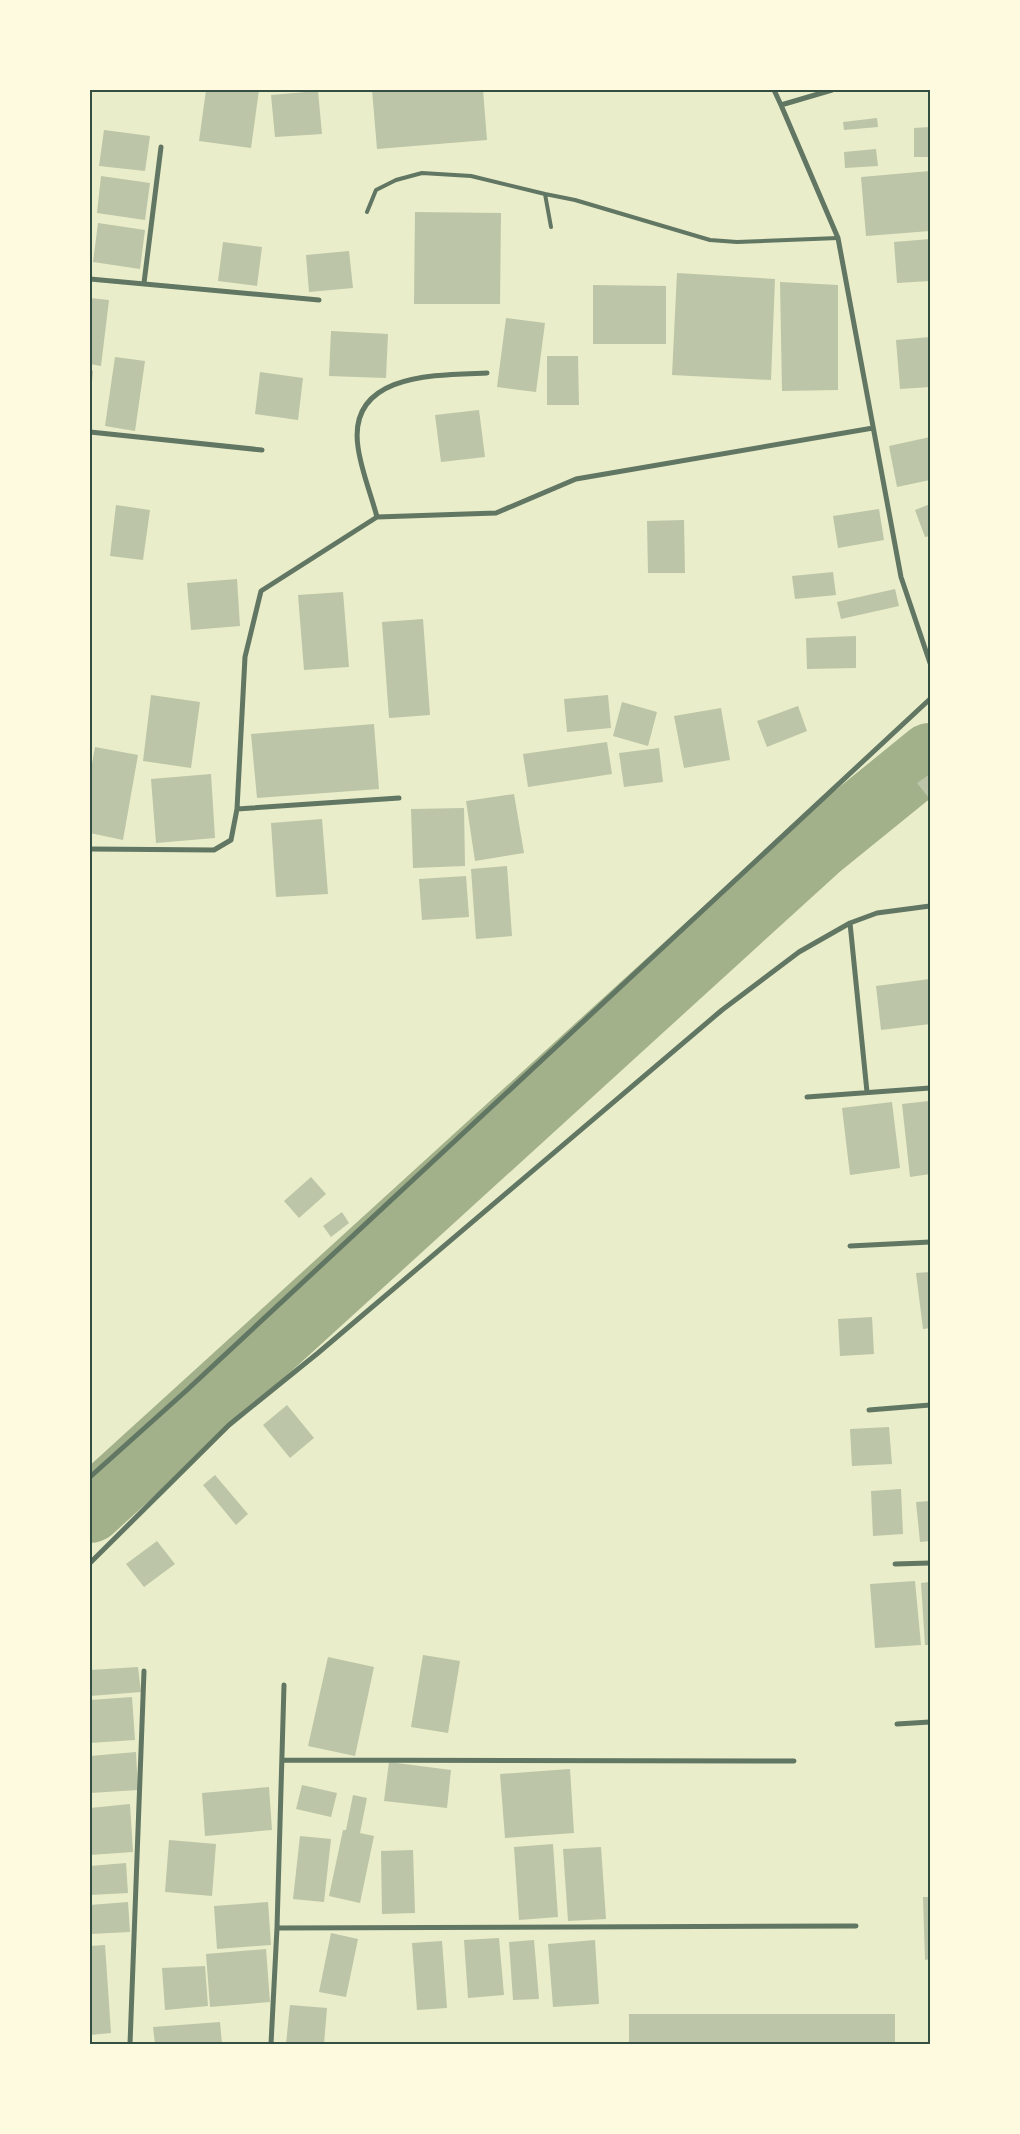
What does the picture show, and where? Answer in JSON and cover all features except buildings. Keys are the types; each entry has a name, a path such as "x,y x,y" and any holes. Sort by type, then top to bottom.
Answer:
{"street":[{"path":"774,90 838,238 901,577 930,663"},
{"path":"781,105 832,90"},
{"path":"144,283 161,147"},
{"path":"90,279 319,300"},
{"path":"377,517 358,446 358,430 362,412 374,394 396,384 427,376 487,373"},
{"path":"90,849 214,850 231,840 237,809 245,657 261,591 377,517 496,513 576,479 873,428"},
{"path":"90,432 262,450"},
{"path":"90,1476 201,1377 930,699"},
{"path":"237,809 400,798"},
{"path":"90,1563 230,1425 333,1341 722,1010 799,952 850,923 876,913 930,906"},
{"path":"850,923 867,1092"},
{"path":"807,1097 930,1088"},
{"path":"850,1246 930,1242"},
{"path":"869,1410 930,1405"},
{"path":"895,1564 930,1563"},
{"path":"130,2044 144,1671"},
{"path":"271,2044 277,1928 284,1685"},
{"path":"897,1724 930,1722"},
{"path":"283,1760 794,1761"},
{"path":"277,1928 856,1926"}],"lane":[{"path":"367,212 376,190 396,180 422,173 471,176 575,200 710,240 737,242 838,238"},
{"path":"545,194 551,226"}],"waterway":[{"path":"90,1510 819,846 930,756"}]}
